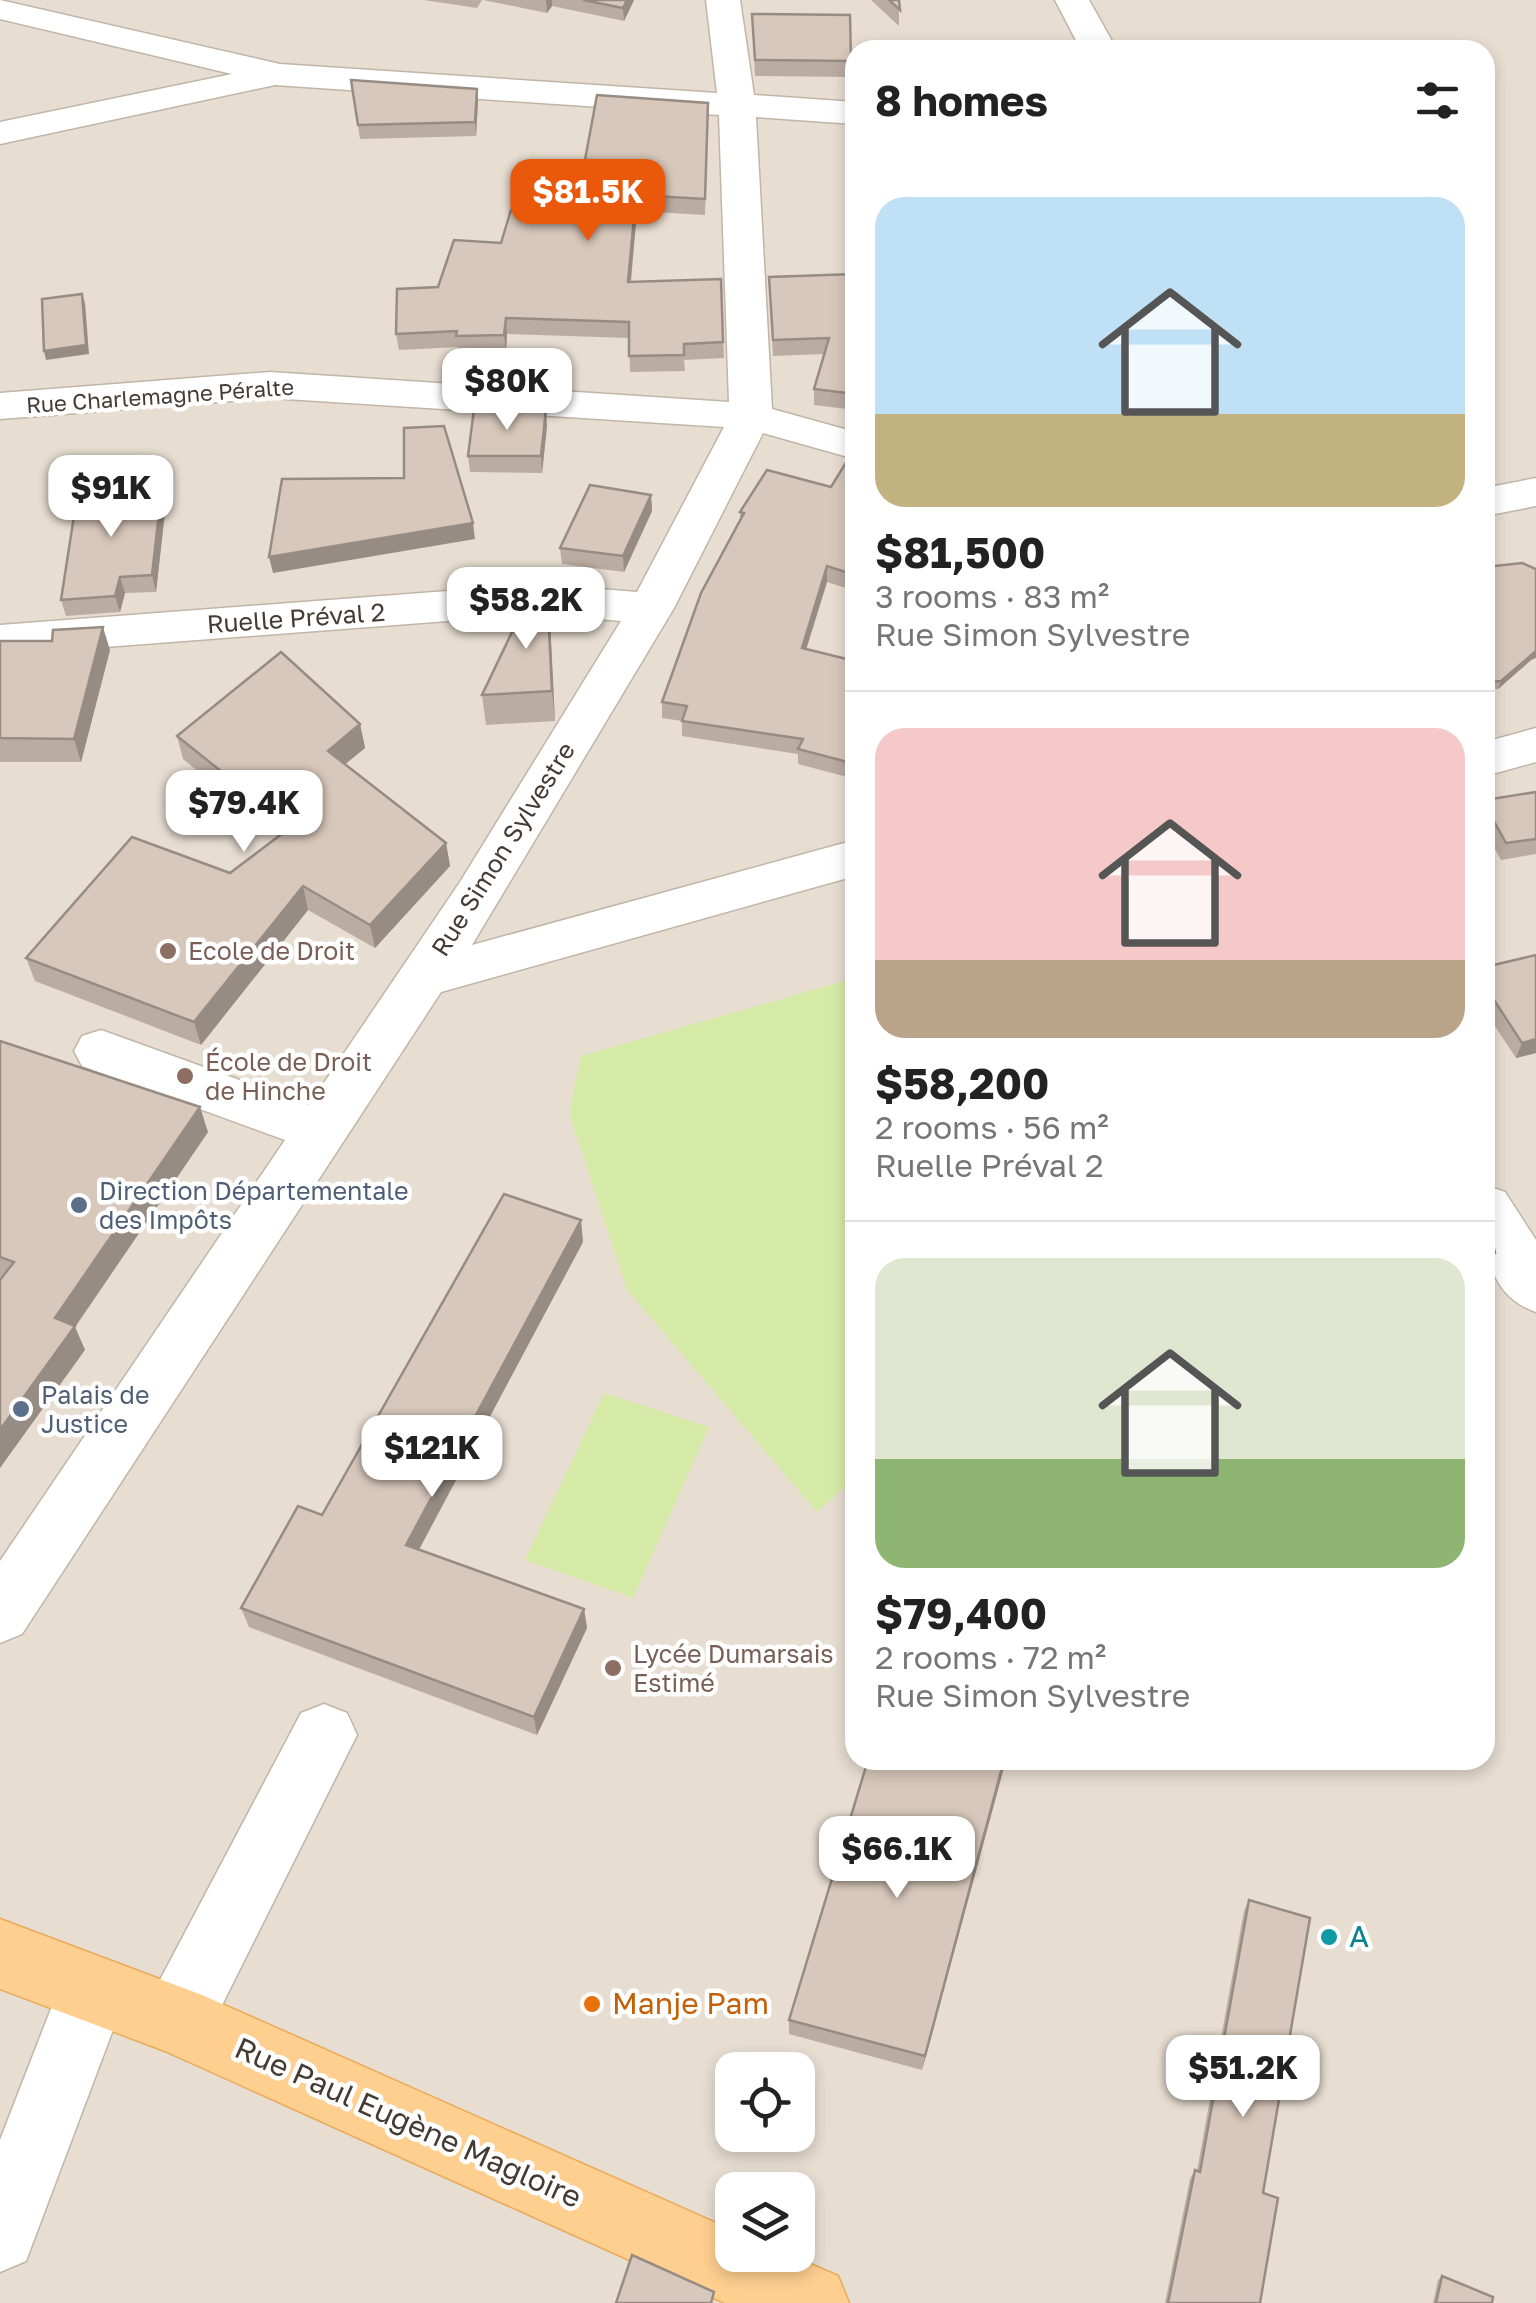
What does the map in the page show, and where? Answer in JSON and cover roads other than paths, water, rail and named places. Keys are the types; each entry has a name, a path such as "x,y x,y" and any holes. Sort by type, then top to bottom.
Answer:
{"main road":[{"name":"Rue Paul Eugène Magloire","path":"0,1954 177,2020 811,2303"}],"street":[{"path":"70,26 100,0"},
{"path":"723,0 737,105 751,416"},
{"path":"1072,0 1094,40"},
{"path":"0,8 280,74 845,112"},
{"path":"0,133 280,74"},
{"name":"Rue Charlemagne Péralte","path":"0,406 270,385 751,416 845,443"},
{"name":"Rue Simon Sylvestre","path":"0,1614 478,895 651,608 751,416"},
{"path":"1495,500 1536,492"},
{"name":"Ruelle Préval 2","path":"0,640 540,599 651,608"},
{"path":"1495,757 1536,744"},
{"path":"422,978 845,861"},
{"path":"101,1051 321,1131"},
{"path":"1495,1224 1536,1288"},
{"path":"177,2020 324,1735"},
{"path":"0,2236 94,1990"}],"place":[{"name":"Ecole de Droit","path":"168,951"},
{"name":"École de Droit de Hinche","path":"185,1076"},
{"name":"Direction Départementale des Impôts","path":"79,1205"},
{"name":"Palais de Justice","path":"21,1409"},
{"name":"Lycée Dumarsais Estimé","path":"613,1668"},
{"name":"A","path":"1329,1937"},
{"name":"Manje Pam","path":"592,2004"}]}
